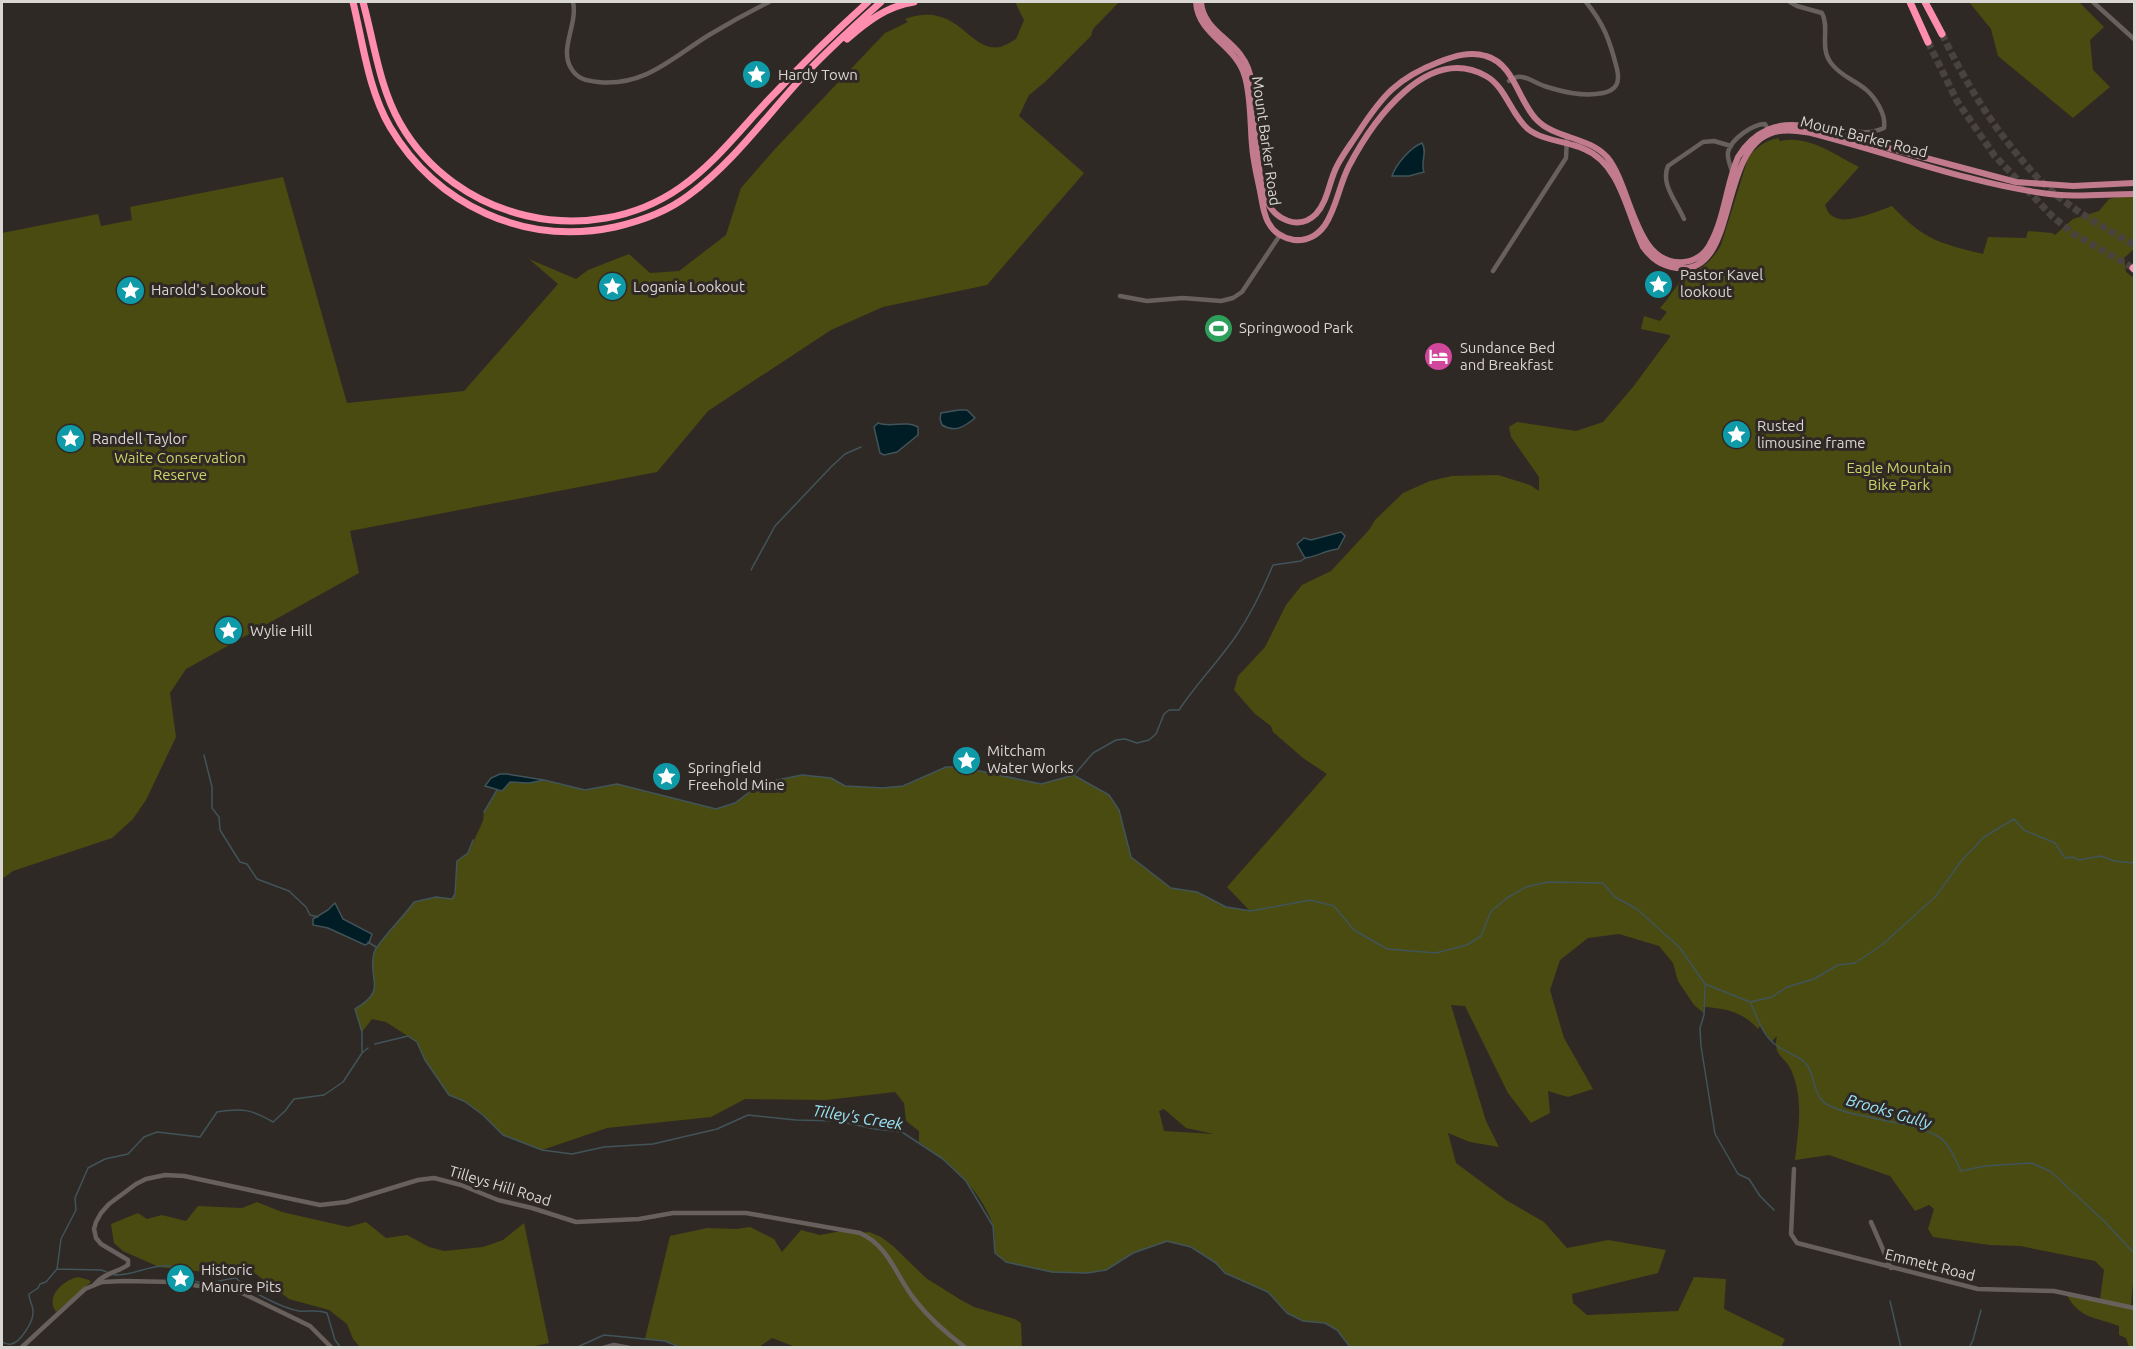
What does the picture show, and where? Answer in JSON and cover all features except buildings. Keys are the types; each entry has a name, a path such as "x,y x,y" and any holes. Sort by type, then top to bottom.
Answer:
{"highway":[{"path":"353,2 366,61 379,105 401,145 431,179 456,198 489,216 533,229 556,232 602,230 646,218 696,190 722,167 799,81 881,2"},
{"path":"363,2 382,81 390,103 413,143 428,161 462,189 504,210 548,220 571,222 616,216 659,200 679,188 714,160 777,90 868,2"},
{"path":"799,81 872,18 893,7 914,2"},
{"path":"1911,2 1928,42"},
{"path":"1925,2 1942,34"}],"main road":[{"name":"Mount Barker Road","path":"1196,2 1199,16 1207,30 1235,56 1245,75 1252,149 1263,210 1270,225 1280,235 1292,240 1313,236 1322,229 1331,215 1349,165 1385,111 1405,89 1421,79 1448,69 1471,70 1489,77 1530,130 1591,146 1606,157 1619,175 1644,239 1654,253 1668,261 1681,263 1693,261 1709,247 1738,157 1745,146 1769,131 1793,130 1837,137 1992,183 2071,195 2134,194"},
{"name":"Mount Barker Road","path":"1201,2 1207,21 1239,53 1248,66 1252,86 1257,149 1265,194 1270,208 1277,216 1288,222 1305,221 1320,209 1338,165 1372,111 1388,92 1405,78 1433,64 1467,54 1489,57 1500,64 1536,119 1567,140 1600,158 1615,178 1639,240 1650,257 1666,266 1681,269 1701,262 1714,250 1741,164 1751,148 1769,131"},
{"name":"Mount Barker Road","path":"2033,188 2134,183"},
{"path":"1277,216 1275,224 1280,235"},
{"path":"1280,235 1288,222"}],"street":[{"path":"573,2 574,16 567,50 568,63 577,76 602,82 630,80 646,76 708,35 769,2"},
{"path":"1511,79 1521,77 1561,91 1580,94 1598,94 1615,88 1618,83 1618,73 1607,33 1586,2"},
{"path":"1791,2 1822,13 1825,20 1824,45 1829,60 1844,75 1868,90 1884,116 1884,128 1865,134 1845,129 1837,137"},
{"path":"2093,2 2134,39"},
{"path":"1732,173 1728,158 1731,146 1743,134 1758,125 1765,124 1769,131"},
{"path":"1493,271 1566,158 1567,140"},
{"path":"1684,219 1666,184 1668,166 1697,145 1708,140 1731,146"},
{"path":"1120,296 1147,301 1183,298 1221,301 1233,298 1242,292 1280,235"},
{"name":"Emmett Road","path":"1794,1169 1791,1234 1797,1243 1978,1289 2054,1290 2134,1308"},
{"name":"Tilleys Hill Road","path":"95,1284 97,1280 128,1265 128,1260 106,1248 96,1238 94,1229 98,1217 109,1204 136,1184 154,1177 184,1176 320,1205 346,1203 418,1180 434,1178 450,1181 498,1200 576,1222 639,1219 673,1213 746,1213 860,1233 869,1237 884,1250 915,1299 948,1334 966,1347"},
{"path":"1871,1222 1891,1268"},
{"path":"21,1347 80,1293 95,1284 117,1281 162,1281 242,1293 310,1326 332,1347"},
{"path":"603,1347 614,1345 630,1347"}],"green space":[{"name":"Waite Conservation Reserve","path":"1015,2 1119,2 1093,29 1091,36 1029,95 1019,116 1084,173 987,285 883,307 831,330 708,411 657,472 350,531 359,573 186,669 170,693 176,737 146,800 133,819 112,838 13,871 2,879 2,233 98,214 101,226 132,220 130,207 283,177 347,403 464,391 558,284 529,259 576,279 588,270 629,254 650,273 679,271 726,235 741,188 885,33 908,22 905,19 923,15 938,16 950,21 989,47 1000,47 1016,39 1024,20"},
{"path":"1969,2 2079,2 2104,27 2090,40 2093,70 2110,87 2073,118 1998,56 1991,29"},
{"name":"Eagle Mountain Bike Park","path":"1773,139 1811,143 1859,167 1825,205 1832,216 1839,219 1854,218 1892,206 1933,239 1983,254 1988,237 2026,238 2028,231 2055,235 2073,219 2099,211 2109,199 2134,194 2134,249 2124,258 2126,272 2134,278 2134,1269 2131,1307 2134,1308 2134,1347 2129,1347 2126,1338 2119,1335 2119,1326 2088,1316 2076,1308 2066,1293 2100,1300 2104,1270 2095,1261 2020,1246 1990,1245 1933,1237 1928,1229 1934,1209 1929,1205 1915,1211 1890,1176 1829,1155 1795,1160 1799,1116 1798,1094 1792,1072 1776,1048 1777,1036 1772,1041 1760,1026 1758,1029 1733,1012 1703,1007 1704,1013 1694,1005 1678,981 1673,963 1659,946 1619,934 1588,938 1560,960 1550,990 1564,1038 1593,1089 1568,1097 1548,1091 1550,1113 1531,1123 1508,1093 1465,1006 1451,1005 1486,1121 1499,1147 1470,1142 1448,1133 1456,1163 1506,1200 1544,1222 1567,1248 1608,1240 1666,1250 1658,1273 1572,1294 1573,1303 1587,1315 1678,1311 1694,1277 1726,1279 1724,1309 1785,1339 1781,1347 1351,1347 1337,1330 1325,1323 1303,1321 1288,1313 1268,1292 1225,1273 1209,1258 1191,1247 1167,1242 1133,1253 1106,1270 1087,1273 1052,1272 1006,1262 995,1253 993,1225 980,1199 962,1177 919,1142 919,1131 906,1121 904,1103 895,1092 826,1100 745,1099 711,1117 607,1128 542,1150 503,1135 483,1115 464,1101 449,1095 425,1060 417,1042 386,1022 372,1019 362,1032 355,1009 371,996 374,990 373,962 376,949 414,902 436,897 452,899 455,894 457,861 468,853 483,821 484,811 497,791 502,791 510,782 529,783 544,780 585,790 617,784 716,809 735,803 752,790 777,780 802,775 831,778 846,786 883,788 904,786 946,767 961,767 1041,784 1074,775 1109,795 1119,810 1131,857 1171,888 1197,892 1226,907 1249,910 1227,887 1327,774 1303,758 1273,732 1271,726 1255,714 1234,690 1238,676 1265,647 1286,605 1302,585 1331,571 1369,530 1375,520 1403,493 1430,481 1452,476 1498,475 1530,485 1539,491 1539,477 1511,437 1509,427 1517,422 1576,431 1603,422 1633,387 1670,337 1670,335 1641,329 1644,316 1660,321 1667,312 1660,308 1682,279 1690,272 1703,267 1714,255 1721,245 1748,158 1761,145","holes":["1164,1109 1186,1128 1214,1134 1164,1131 1159,1111"]},
{"path":"257,1202 282,1212 348,1227 366,1222 386,1238 407,1235 429,1247 444,1251 483,1247 503,1240 524,1223 549,1343 526,1348 360,1347 353,1339 347,1324 329,1310 289,1299 256,1274 159,1267 123,1251 114,1243 111,1224 138,1213 147,1219 162,1215 186,1221 198,1206 242,1208"},
{"path":"750,1227 774,1239 782,1252 801,1230 820,1235 847,1230 860,1233 869,1232 881,1237 926,1278 961,1300 974,1307 1015,1319 1021,1323 1022,1348 798,1348 772,1338 759,1347 682,1348 665,1341 645,1339 670,1236 707,1228"},
{"path":"78,1277 91,1282 56,1312 53,1301 57,1290"}],"water":[{"path":"1422,143 1424,172 1409,176 1392,176 1404,156"},
{"path":"967,410 975,418 955,429 942,425 941,413"},
{"path":"878,423 913,425 918,427 918,435 897,452 884,455 880,453 874,427"},
{"path":"1341,532 1345,536 1338,549 1313,556 1305,558 1297,544 1304,538 1311,540"},
{"path":"500,774 544,780 529,783 510,782 502,791 485,786 491,778"},
{"path":"335,903 343,919 372,934 369,943 365,945 328,928 313,925 313,919"}],"waterway":[{"path":"751,570 775,526 845,454 861,447"},
{"path":"544,780 585,790 617,784 716,809 735,803 752,790 777,780 802,775 831,778 845,786 883,788 903,786 946,767 961,767 1041,784 1074,775 1093,753 1116,740 1125,739 1137,743 1149,740 1156,734 1164,714 1169,710 1179,710 1236,636 1247,619 1273,565 1301,561 1305,558"},
{"path":"204,755 212,787 212,808 219,817 220,830 240,862 247,864 257,879 289,891 306,907 310,915 318,917"},
{"path":"1075,776 1109,795 1119,810 1131,857 1171,888 1197,892 1226,907 1251,911 1310,900 1334,906 1354,930 1387,949 1436,953 1467,945 1481,936 1491,911 1526,887 1548,882 1603,883 1615,897 1637,909 1680,948 1705,984 1750,1002 1772,997 1787,987 1814,979 1838,965 1855,963 1882,945 1936,896 1962,860 1984,837 2014,819 2024,830 2055,843 2065,858 2073,857 2079,860 2101,856 2114,861 2134,863"},
{"path":"484,812 497,790"},
{"path":"57,1269 61,1239 76,1210 75,1198 88,1168 105,1159 128,1154 144,1137 157,1132 200,1137 217,1112 246,1111 273,1122 294,1099 324,1095 343,1082 362,1053 362,1032 355,1009 365,1002 374,990 373,962 376,949 414,902 436,897 452,899 455,894 457,861 468,853 473,840"},
{"path":"368,942 376,947"},
{"path":"1705,986 1704,1015 1700,1028 1701,1046 1715,1134 1738,1174 1749,1179 1760,1196 1774,1210"},
{"name":"Brooks Gully","path":"1750,1002 1763,1031 1771,1041 1807,1065 1823,1102 1855,1114 1927,1131 1943,1140 1961,1171 1985,1166 2031,1163 2050,1171 2104,1221 2132,1251"},
{"name":"Tilley's Creek","path":"375,1044 408,1036 417,1042 425,1060 449,1095 464,1101 483,1115 503,1135 542,1150 572,1154 604,1147 653,1144 717,1129 748,1115 837,1121 902,1132 943,1159 966,1181 993,1226 995,1253 1006,1262 1052,1272 1087,1273 1106,1270 1133,1253 1167,1241 1191,1247 1216,1263 1225,1273 1268,1292 1287,1313 1303,1321 1325,1323 1337,1330 1351,1348"},
{"name":"Tilley's Creek","path":"362,1053 368,1048"},
{"path":"114,1275 170,1266 199,1282 210,1283 236,1278 257,1293 284,1306 299,1311 327,1313 335,1340 341,1348"},
{"path":"2,1342 15,1343 22,1336 32,1317 33,1308 29,1294 40,1284 46,1282 57,1269 107,1272"},
{"path":"1890,1301 1901,1348"},
{"path":"1969,1348 1981,1310"},
{"path":"575,1348 604,1335 665,1341 682,1348"}],"tunnel":[{"path":"1942,34 1984,109 2008,143 2036,176 2070,206 2134,245"},
{"path":"1928,42 1957,101 1994,155 2053,217 2074,234 2133,268"}],"place":[{"name":"Hardy Town","path":"757,75"},
{"name":"Pastor Kavel lookout","path":"1659,284"},
{"name":"Logania Lookout","path":"612,287"},
{"name":"Harold's Lookout","path":"130,290"},
{"name":"Springwood Park","path":"1218,328"},
{"name":"Sundance Bed and Breakfast","path":"1439,357"},
{"name":"Rusted limousine frame","path":"1736,435"},
{"name":"Randell Taylor","path":"71,439"},
{"name":"Wylie Hill","path":"229,631"},
{"name":"Mitcham Water Works","path":"966,760"},
{"name":"Springfield Freehold Mine","path":"667,777"},
{"name":"Historic Manure Pits","path":"180,1279"}]}
